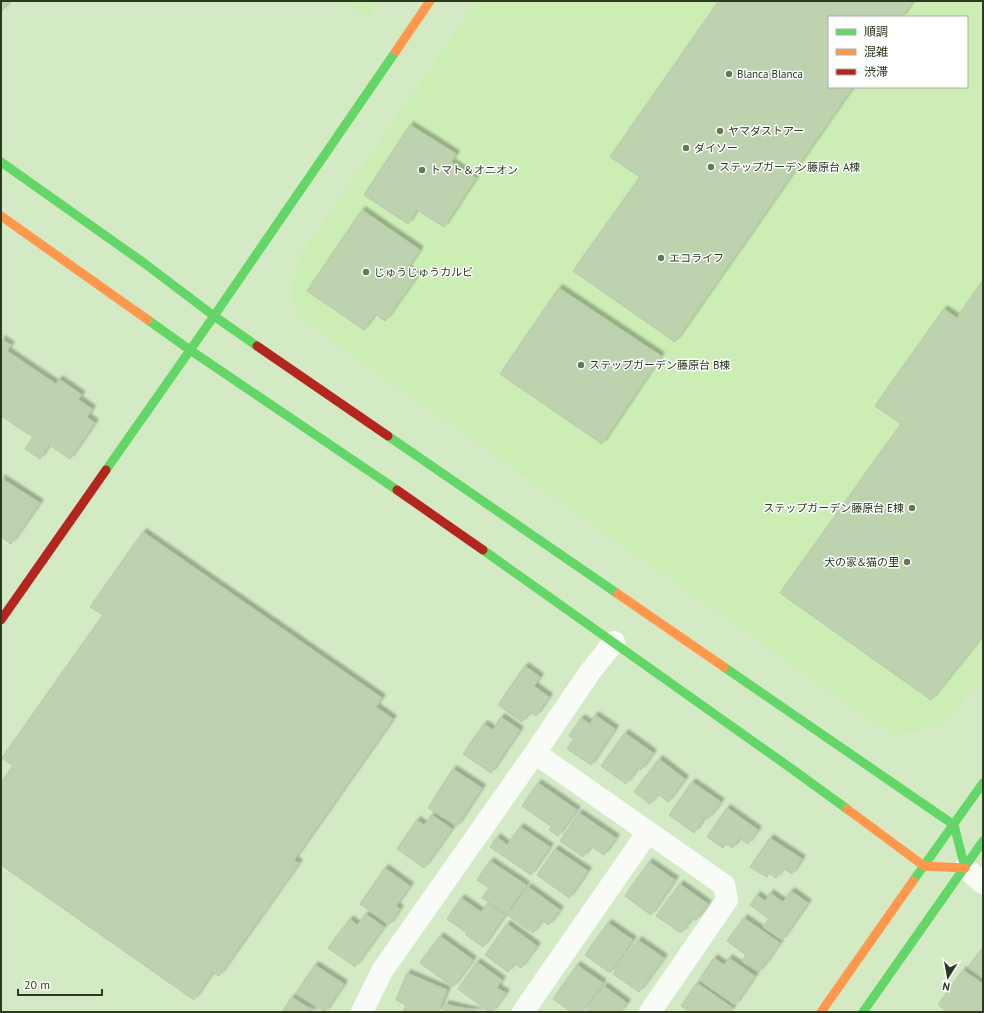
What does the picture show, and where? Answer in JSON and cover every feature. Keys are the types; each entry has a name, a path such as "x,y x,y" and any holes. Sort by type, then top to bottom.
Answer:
{"street":[{"path":"1,620 214,316 430,1"},
{"path":"1,162 144,263 214,316 954,825 965,868 983,883"},
{"path":"1,216 190,350 352,459 614,642 792,769 924,866 965,868"},
{"path":"362,1012 382,971 535,754 590,672 614,642"},
{"path":"535,754 724,885 727,900 650,1012"},
{"path":"821,1012 983,783"},
{"path":"523,1012 648,832"},
{"path":"862,1012 983,841"}],"shaded area":[{"path":"342,1 380,1 368,19"},
{"path":"477,1 983,1 983,675 945,725 893,736 295,315 292,285 300,255"}],"building":[{"path":"1,1 9,1 1,12"},
{"name":"ステップガーデン藤原台 A棟","path":"719,1 913,1 903,16 828,16 828,88 852,88 675,342 573,271 640,177 610,157"},
{"name":"トマト＆オニオン","path":"410,125 456,154 451,162 476,178 444,227 417,210 408,224 364,195"},
{"name":"じゅうじゅうカルビ","path":"362,210 420,250 407,269 417,276 385,321 375,314 364,330 307,291"},
{"name":"ステップガーデン藤原台 E棟","path":"983,280 983,635 931,700 780,593 901,424 875,406 944,309 957,318"},
{"name":"ステップガーデン藤原台 B棟","path":"559,288 661,356 602,444 500,374"},
{"path":"1,339 11,345 7,351 56,384 59,379 82,395 78,399 92,409 87,417 95,423 70,459 49,445 40,459 25,449 33,437 1,416"},
{"path":"1,478 40,503 11,544 1,537"},
{"path":"143,532 382,698 376,707 393,719 294,860 299,863 219,976 213,972 194,1000 1,865 1,783 13,766 2,758 103,615 90,607"},
{"path":"525,666 540,677 534,686 549,697 536,716 530,712 522,722 498,705"},
{"path":"595,715 615,729 591,765 567,749 574,739 569,736 581,718 590,724"},
{"path":"501,717 520,730 491,773 463,754 484,724 493,730"},
{"path":"625,733 653,753 641,770 638,768 626,784 601,766"},
{"path":"659,759 685,779 668,802 658,794 650,804 634,792"},
{"path":"453,769 482,788 457,826 428,808"},
{"path":"692,782 721,802 708,819 705,817 694,833 669,815"},
{"path":"538,783 577,810 558,836 549,830 552,827 522,806"},
{"path":"727,808 758,830 748,844 739,838 733,848 726,844 723,848 707,837"},
{"path":"579,813 616,838 604,855 591,846 583,857 560,841"},
{"path":"432,815 452,829 424,868 397,849 417,820 424,825"},
{"path":"520,827 550,847 531,875 490,847 497,837 507,845"},
{"path":"770,838 802,859 792,874 783,868 776,878 769,873 767,877 750,867"},
{"path":"555,849 588,871 569,898 537,875"},
{"path":"490,861 526,885 506,914 482,898 489,888 477,880"},
{"path":"649,862 675,880 651,915 625,896"},
{"path":"385,868 410,886 396,906 400,909 389,925 360,904"},
{"path":"680,884 708,904 696,920 691,919 681,933 656,916"},
{"path":"528,887 560,910 549,925 542,921 533,933 507,915"},
{"path":"791,891 808,903 782,940 763,927 769,919 750,905 757,895 765,901 770,893 783,902"},
{"path":"461,898 481,912 488,903 505,915 483,947 466,935 467,933 447,919"},
{"path":"366,914 384,927 355,967 328,948 350,919 357,925"},
{"path":"744,918 780,943 759,972 742,961 746,955 727,941"},
{"path":"608,923 633,940 610,973 585,955"},
{"path":"507,924 537,946 521,968 514,963 508,972 485,955"},
{"path":"440,936 473,960 453,987 420,963"},
{"path":"638,940 664,958 639,992 613,974"},
{"path":"983,948 983,978 968,967"},
{"path":"714,958 724,965 729,958 755,976 735,1005 699,980"},
{"path":"477,962 502,980 497,988 506,993 492,1012 489,1012 458,989"},
{"path":"315,965 344,984 325,1012 296,993"},
{"path":"577,965 603,983 582,1012 571,1012 553,999"},
{"path":"963,970 983,984 983,1012 948,1012 938,1005"},
{"path":"407,973 447,990 438,1012 403,1012 406,1005 396,1000"},
{"path":"697,983 733,1008 730,1012 690,1012 681,1006"},
{"path":"604,986 627,1003 620,1012 586,1012"},
{"path":"292,997 315,1012 282,1012"},
{"path":"445,1004 480,1012 443,1012"}],"traffic: fast":[{"path":"106,470 396,51"},
{"path":"1,162 144,263 214,316 257,346"},
{"path":"148,320 397,490"},
{"path":"388,436 618,594"},
{"path":"483,550 847,809"},
{"path":"724,667 954,825 965,868"},
{"path":"913,881 983,783"},
{"path":"863,1012 983,841"}],"traffic: slow":[{"path":"396,51 430,1"},
{"path":"1,216 148,320"},
{"path":"618,594 724,667"},
{"path":"847,809 924,866 965,868"},
{"path":"821,1012 913,881"}],"traffic: jam":[{"path":"257,346 388,436"},
{"path":"1,620 106,470"},
{"path":"397,490 483,550"}],"place":[{"name":"Blanca Blanca","path":"729,74"},
{"name":"ヤマダストアー","path":"720,131"},
{"name":"ダイソー","path":"686,148"},
{"name":"ステップガーデン藤原台 A棟","path":"711,167"},
{"name":"トマト＆オニオン","path":"422,170"},
{"name":"エコライフ","path":"661,258"},
{"name":"じゅうじゅうカルビ","path":"366,272"},
{"name":"ステップガーデン藤原台 B棟","path":"581,365"},
{"name":"ステップガーデン藤原台 E棟","path":"912,508"},
{"name":"犬の家&猫の里","path":"907,562"}]}
